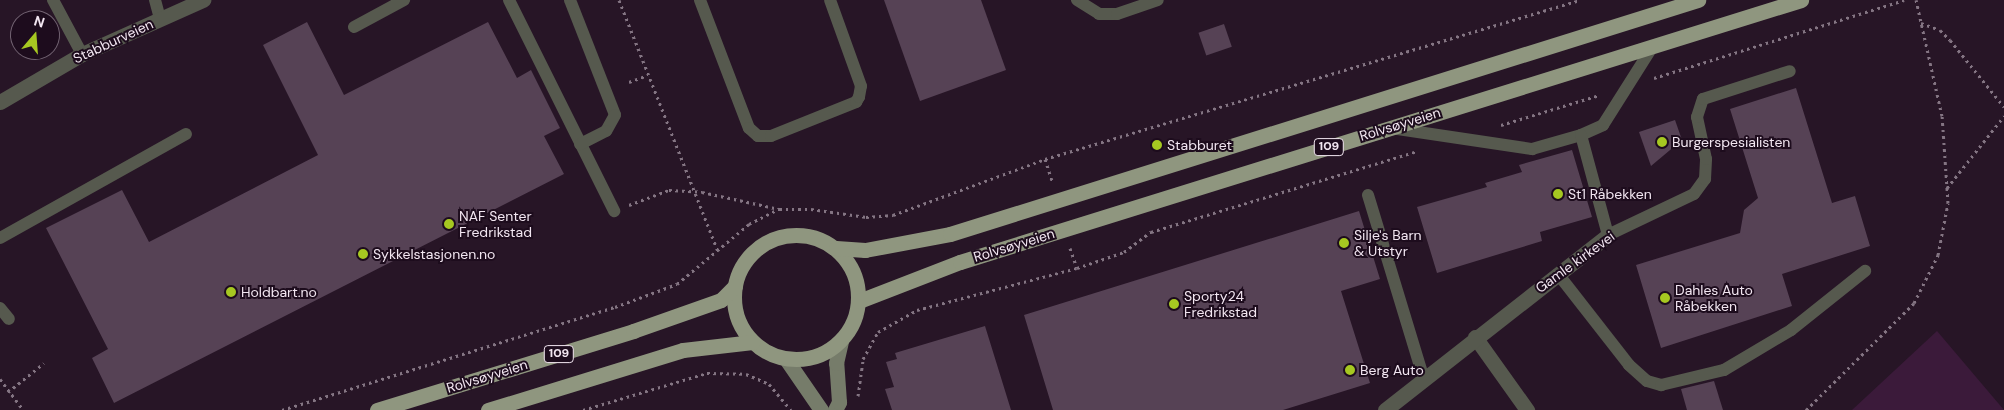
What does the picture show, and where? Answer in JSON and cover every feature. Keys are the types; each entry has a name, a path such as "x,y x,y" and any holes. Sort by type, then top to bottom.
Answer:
{"main road":[{"name":"109","path":"836,248 855,274 859,301 853,323 841,341 816,356 786,359 753,342 738,321 735,286 744,263 764,244 788,235 815,237 836,248 865,250 950,234 1698,0"},
{"name":"Rolvsøyveien","path":"859,301 960,262 1801,0"},
{"name":"Rolvsøyveien","path":"377,410 633,331 721,300 735,286"},
{"name":"109","path":"488,410 683,350 753,342"}],"street":[{"name":"Stabburveien","path":"0,102 82,54 202,0"},
{"name":"Gamle kirkevei","path":"1385,410 1475,337 1608,235"},
{"path":"1475,337 1527,410"},
{"path":"837,406 836,363 841,341"},
{"path":"786,359 821,410"}],"lane":[{"path":"53,0 82,54"},
{"path":"155,0 160,19"},
{"path":"354,27 404,0"},
{"path":"509,0 614,210"},
{"path":"570,0 615,115 606,131 580,144"},
{"path":"700,0 749,128 758,136 770,136 856,102 860,97 861,86 830,0"},
{"path":"1077,0 1099,14 1117,14 1158,0"},
{"path":"1389,128 1465,136 1532,149 1581,135 1603,125 1630,86 1653,46"},
{"name":"Gamle kirkevei","path":"1608,235 1670,208 1694,194 1705,180 1706,159 1697,117 1703,99 1790,71"},
{"path":"0,238 186,134"},
{"path":"1581,135 1608,235"},
{"path":"1368,195 1424,378"},
{"path":"1558,274 1629,365 1648,381 1661,385 1724,370 1791,330 1865,271"},
{"path":"0,308 9,319"}],"path":[{"path":"619,0 717,249"},
{"path":"614,210 669,190 694,192 779,209 811,209 866,217 893,215 1045,159 1580,0"},
{"path":"1465,136 1904,0"},
{"path":"1806,410 1914,303 1938,255 1948,203 1942,116 1916,0"},
{"path":"1920,23 1940,30 2004,107"},
{"path":"629,82 648,75"},
{"path":"1947,188 2004,116"},
{"path":"837,406 859,396 864,359 878,332 917,310 1077,268 1124,252 1151,232 1427,148"},
{"path":"1045,159 1052,181"},
{"path":"282,410 614,307 677,284 749,224 779,209"},
{"path":"1070,248 1077,268"},
{"path":"8,392 44,363"},
{"path":"583,410 707,373 754,377 769,384 785,409 791,410"},
{"path":"0,379 23,410"}],"shaded area":[{"path":"1937,331 2004,410 1852,410"}],"building":[{"path":"884,0 981,0 1006,70 920,101"},
{"path":"307,22 344,95 488,22 517,78 531,70 560,128 544,136 564,174 114,403 92,358 108,349 46,228 122,190 149,242 318,155 263,45"},
{"path":"1224,24 1232,47 1206,55 1198,33"},
{"path":"1796,88 1832,203 1855,196 1870,246 1782,274 1792,306 1661,348 1636,265 1740,233 1744,210 1758,198 1730,109"},
{"path":"1675,120 1682,140 1651,166 1639,132"},
{"path":"1572,150 1592,217 1540,232 1542,241 1437,273 1417,207 1487,187 1485,183 1522,172 1519,165"},
{"path":"1359,211 1380,279 1341,291 1370,383 1283,410 1053,410 1024,315"},
{"path":"985,326 1011,410 892,410 885,389 894,387 886,362 897,359 895,353"},
{"path":"1714,381 1723,410 1687,410 1681,389"}],"place":[{"name":"Burgerspesialisten","path":"1662,142"},
{"name":"Stabburet","path":"1157,145"},
{"name":"St1 Råbekken","path":"1558,194"},
{"name":"NAF Senter Fredrikstad","path":"449,224"},
{"name":"Silje's Barn & Utstyr","path":"1344,243"},
{"name":"Sykkelstasjonen.no","path":"363,254"},
{"name":"Holdbart.no","path":"231,292"},
{"name":"Dahles Auto Råbekken","path":"1665,298"},
{"name":"Sporty24 Fredrikstad","path":"1174,304"},
{"name":"Berg Auto","path":"1350,370"}]}
